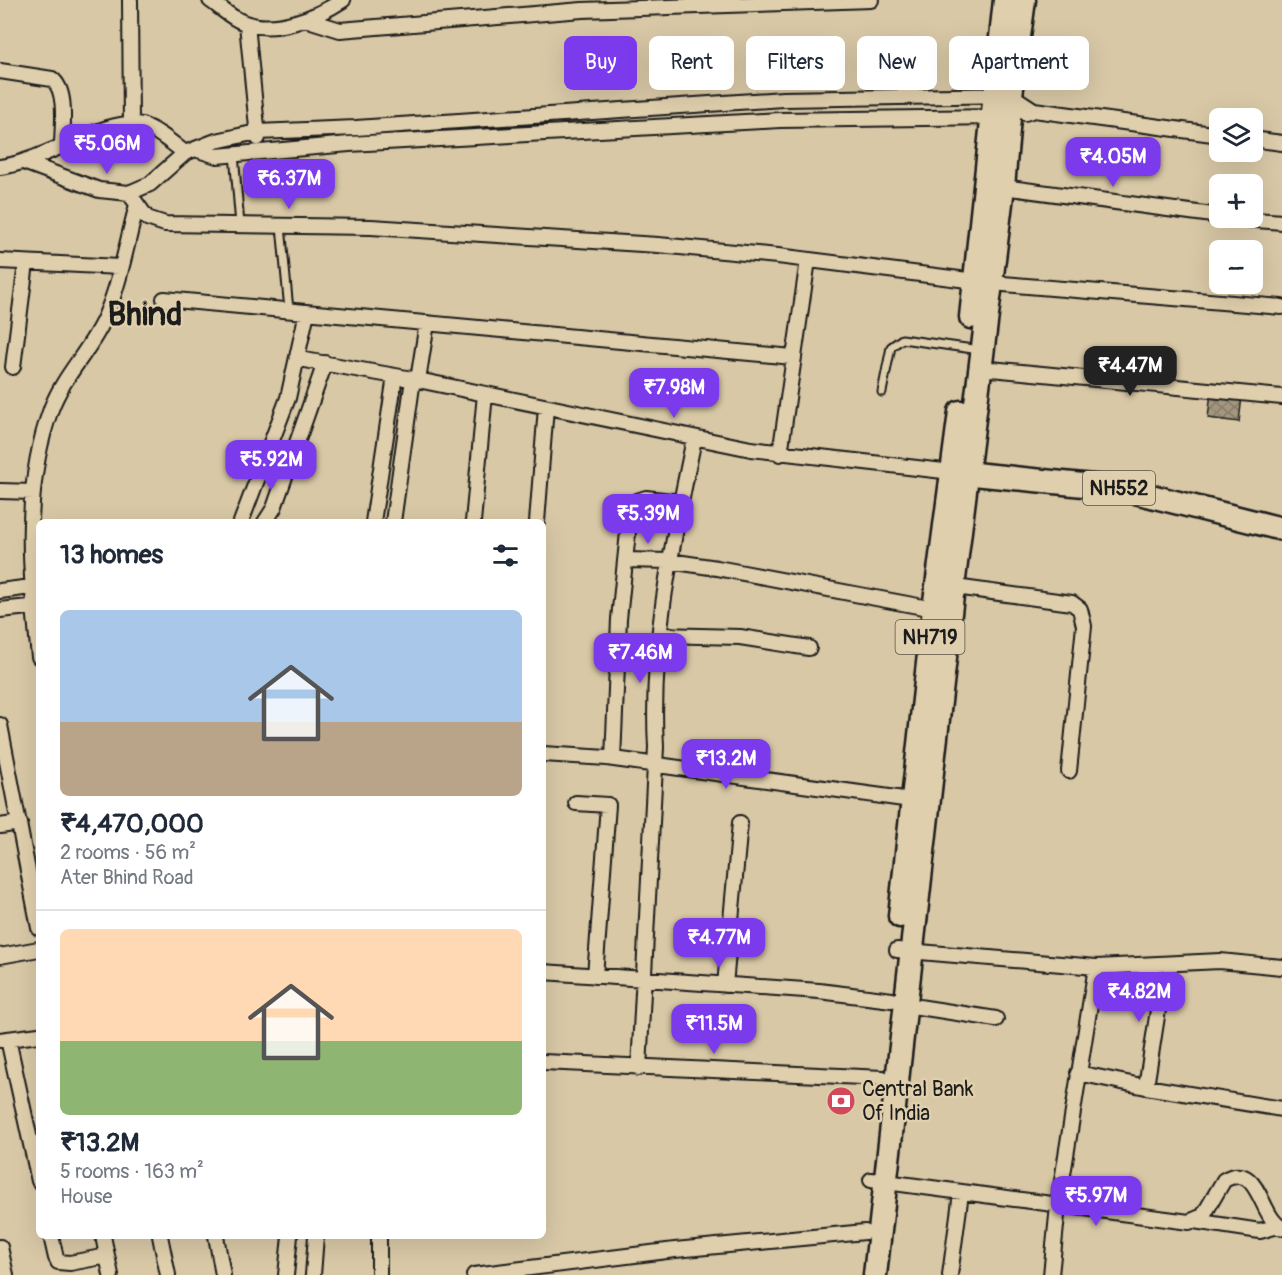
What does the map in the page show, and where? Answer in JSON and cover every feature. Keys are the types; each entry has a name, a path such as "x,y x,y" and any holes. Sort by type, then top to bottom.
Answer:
{"highway":[{"name":"NH719","path":"983,282 1003,187 1001,106 1005,0"},
{"name":"NH719","path":"860,1275 865,1232 878,1182 942,611 977,356 1001,106 1024,0"},
{"name":"NH552","path":"960,472 1123,489 1282,529"},
{"name":"NH719","path":"904,951 912,800 942,611"},
{"name":"NH719","path":"875,1275 883,1078 899,1002"}],"street":[{"path":"130,0 131,123"},
{"path":"210,0 247,24 273,26 305,19 344,0"},
{"path":"305,19 340,30 582,10 871,0"},
{"path":"247,24 259,152"},
{"path":"0,71 52,79 57,83 61,95 62,147"},
{"path":"26,163 99,190 129,193 150,184 191,151 216,141 257,132 356,128 783,99 1001,106 1209,134"},
{"path":"0,167 26,163 109,127 131,123 191,151 217,156 1001,106 1034,110"},
{"path":"1263,140 1282,143"},
{"path":"1003,187 1209,215"},
{"path":"129,193 147,218 155,223 345,226 636,243 808,260 983,282 1282,307"},
{"path":"36,611 30,542 33,492 51,408 60,388 106,315 137,205"},
{"path":"1263,221 1282,222"},
{"path":"780,454 808,260"},
{"path":"0,261 120,267"},
{"path":"13,367 26,263"},
{"path":"164,299 793,357"},
{"path":"267,519 274,508 289,430 312,361 317,313"},
{"path":"393,519 427,323"},
{"path":"977,356 1282,397"},
{"path":"312,361 485,394 694,439 780,454 960,472"},
{"path":"241,519 289,430 312,361"},
{"path":"373,519 394,376"},
{"path":"473,519 485,394"},
{"path":"537,519 546,407"},
{"path":"639,1068 655,765 654,716 658,635 669,561 694,439"},
{"path":"0,491 33,492"},
{"path":"613,759 619,619 630,513 634,502 646,498 681,502"},
{"path":"625,560 669,561 942,611"},
{"path":"945,586 1072,603 1080,609 1084,626 1069,771"},
{"path":"0,591 35,596"},
{"path":"0,610 35,596"},
{"path":"658,635 740,636 809,648"},
{"path":"0,725 36,911"},
{"path":"546,754 613,759 912,800"},
{"path":"576,803 608,806 595,976"},
{"path":"0,826 20,823"},
{"path":"725,985 740,823"},
{"path":"0,956 36,950"},
{"path":"904,951 1096,967 1220,961 1282,967"},
{"path":"1146,1087 1165,964"},
{"path":"1051,1275 1058,1206 1096,967"},
{"path":"546,972 725,985 899,1002 996,1019"},
{"path":"36,1035 4,1040 36,1169"},
{"path":"546,1062 883,1078"},
{"path":"1078,1073 1146,1087 1282,1109"},
{"path":"878,1182 1260,1231 1280,1227 1267,1212 1255,1185 1248,1178 1237,1176 1230,1177 1220,1184 1203,1216 1194,1221"},
{"path":"950,1275 961,1193"},
{"path":"474,1275 687,1249 865,1232"},
{"path":"52,1239 57,1260 70,1263 107,1256"},
{"path":"104,1239 111,1275"},
{"path":"161,1239 168,1275"},
{"path":"217,1239 223,1275"},
{"path":"286,1275 290,1239"},
{"path":"313,1275 316,1239"},
{"path":"379,1239 379,1275"},
{"path":"0,1247 6,1275"}],"lane":[{"path":"234,154 240,225"},
{"path":"281,226 289,310"},
{"path":"882,392 891,347 895,342 908,338 977,356"}],"building":[{"path":"1211,392 1242,396 1239,422 1208,418"}],"place":[{"name":"Central Bank Of India","path":"841,1101"}],"district":[{"name":"Bhind","path":"145,314"}]}
